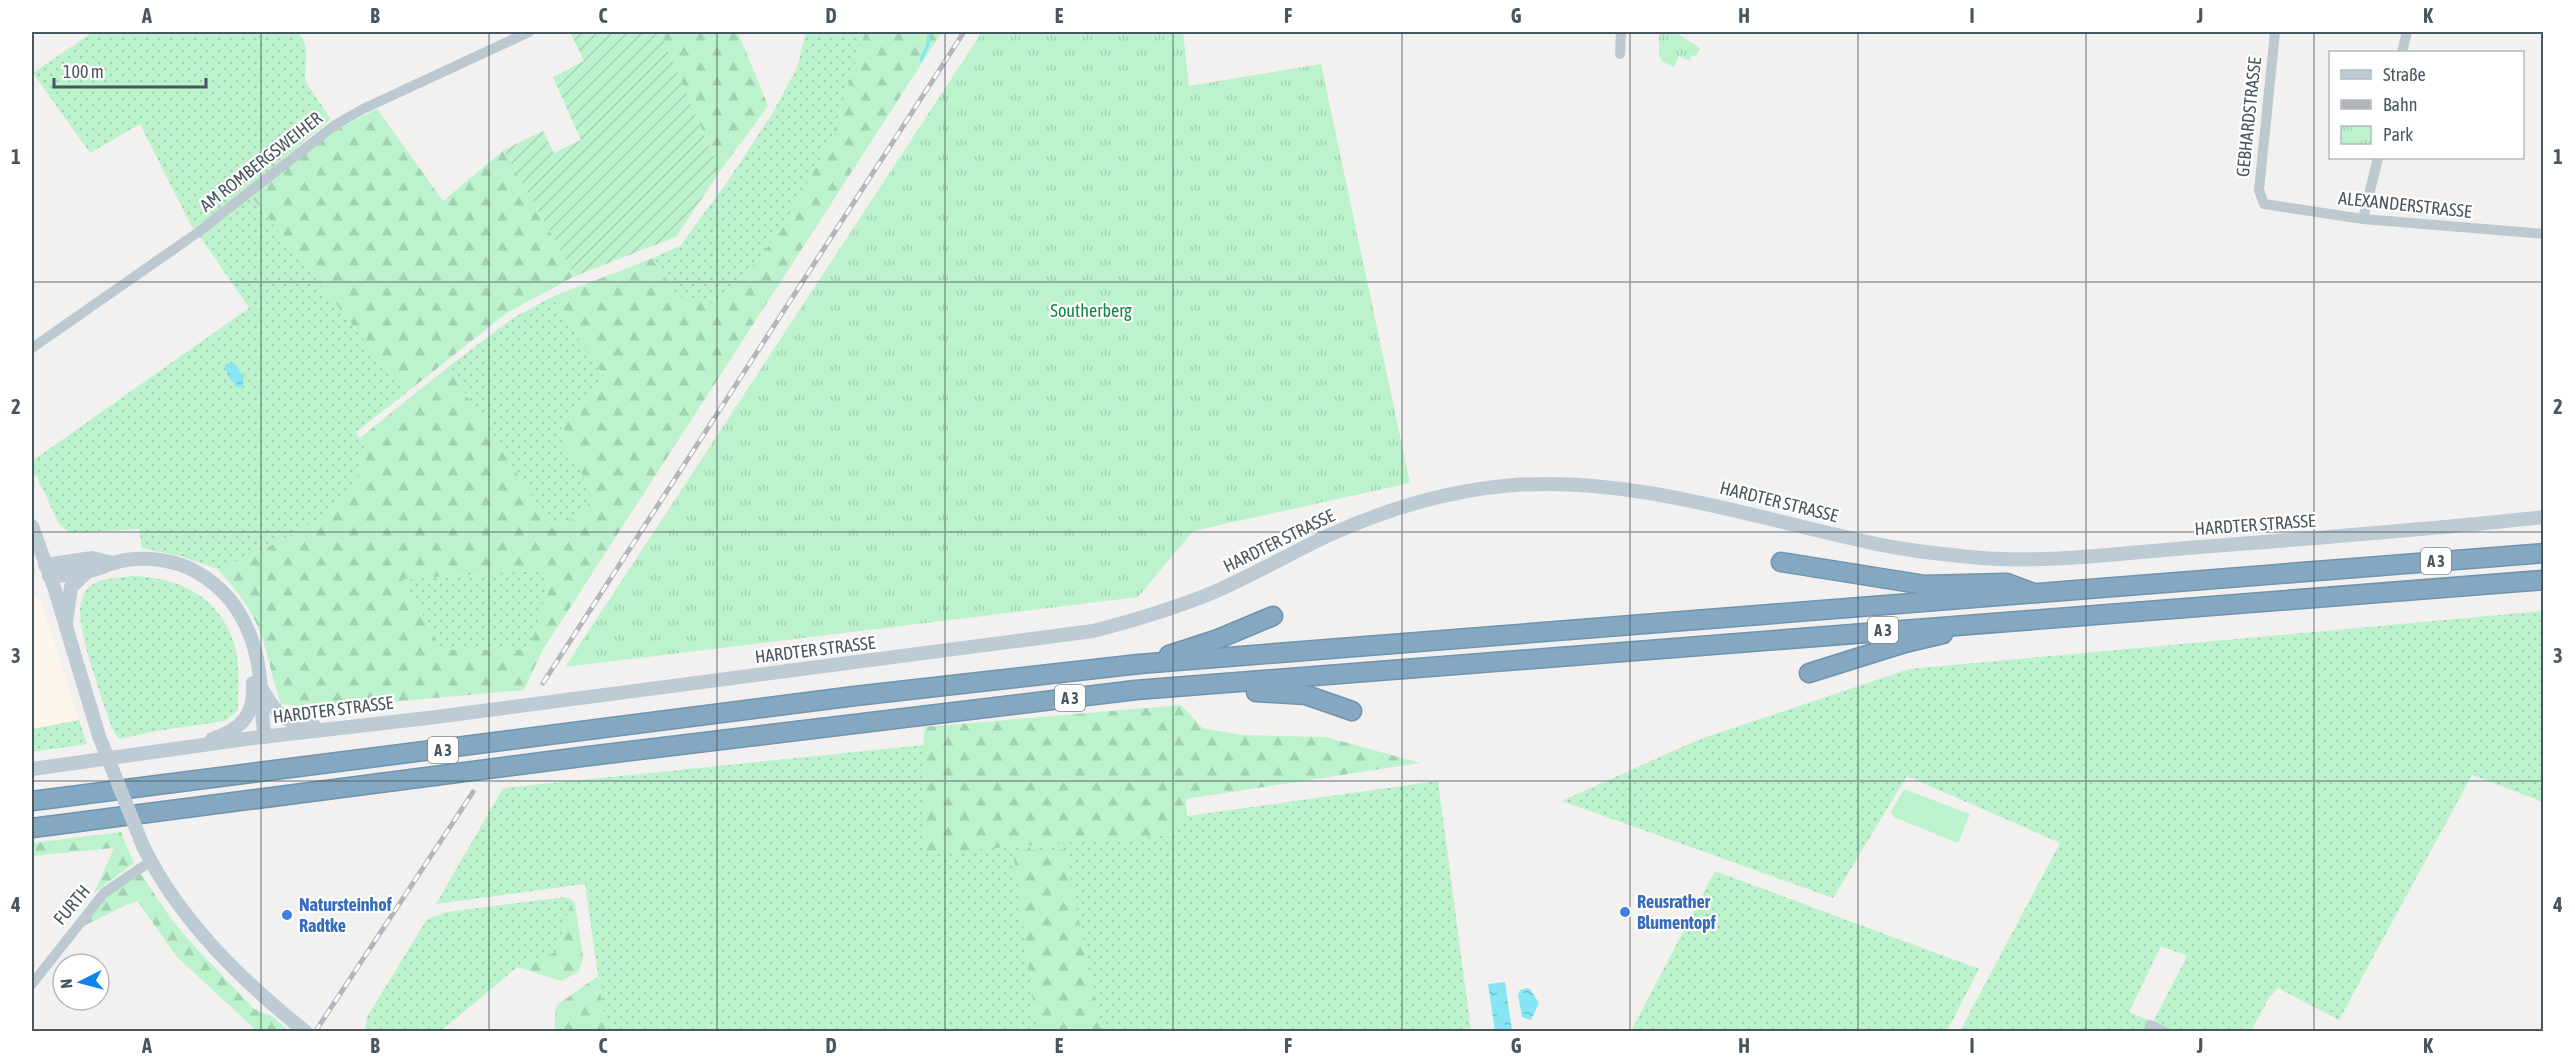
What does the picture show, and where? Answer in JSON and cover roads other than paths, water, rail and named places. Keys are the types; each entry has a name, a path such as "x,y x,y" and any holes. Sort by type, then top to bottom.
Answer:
{"highway":[{"name":"A 3","path":"32,801 855,696 1139,664 2544,553"},
{"path":"1781,562 1925,585 2007,583 2035,593"},
{"name":"A 3","path":"32,828 1136,690 2544,580"},
{"path":"1139,664 1218,639 1273,616"},
{"path":"1809,673 1905,644 2001,621"},
{"path":"1223,684 1246,692 1274,691 1306,695 1352,711"}],"main road":[{"name":"HARDTER STRASSE","path":"32,770 265,736 1093,631 1137,620 1210,594 1370,518 1417,503 1464,492 1513,485 1580,483 1632,489 1686,498 1862,541 1926,552 1988,558 2084,556 2367,535 2544,517"},
{"path":"32,526 99,736 151,861 189,919 218,953 306,1032"},
{"path":"47,571 92,558 109,562"},
{"path":"65,624 71,587 75,581 109,562 134,559 159,560 190,569 217,586 232,601 251,633 261,688 262,723 265,736"},
{"path":"47,571 90,571"},
{"path":"191,746 234,730 246,720 254,696 251,633"},
{"path":"261,688 282,718 304,725 334,728"}],"street":[{"name":"AM ROMBERGSWEIHER","path":"32,348 197,233 335,125 373,104 529,32"},
{"path":"1620,54 1621,32"},
{"name":"GEBHARDSTRASSE","path":"2264,204 2259,190 2274,32"},
{"path":"2402,51 2407,32"},
{"path":"2363,219 2378,159"},
{"name":"ALEXANDERSTRASSE","path":"2264,204 2363,219 2544,234"},
{"name":"FURTH","path":"32,984 104,893 151,861"},
{"path":"2150,1025 2165,1032"}],"water":[{"path":"235,364 244,378 242,387 236,387 227,374 225,365"},
{"path":"1505,982 1512,1031 1495,1031 1488,984"},
{"path":"1527,988 1539,1003 1531,1020 1522,1017 1518,995 1520,990"}],"waterway":[{"path":"921,60 928,45 929,32"}],"railway":[{"path":"543,683 964,32"},
{"path":"315,1032 473,792"}],"place":[{"name":"Reusrather Blumentopf","path":"1625,912"},
{"name":"Natursteinhof Radtke","path":"287,915"}],"park label":[{"name":"Southerberg","path":"1091,311"}]}
